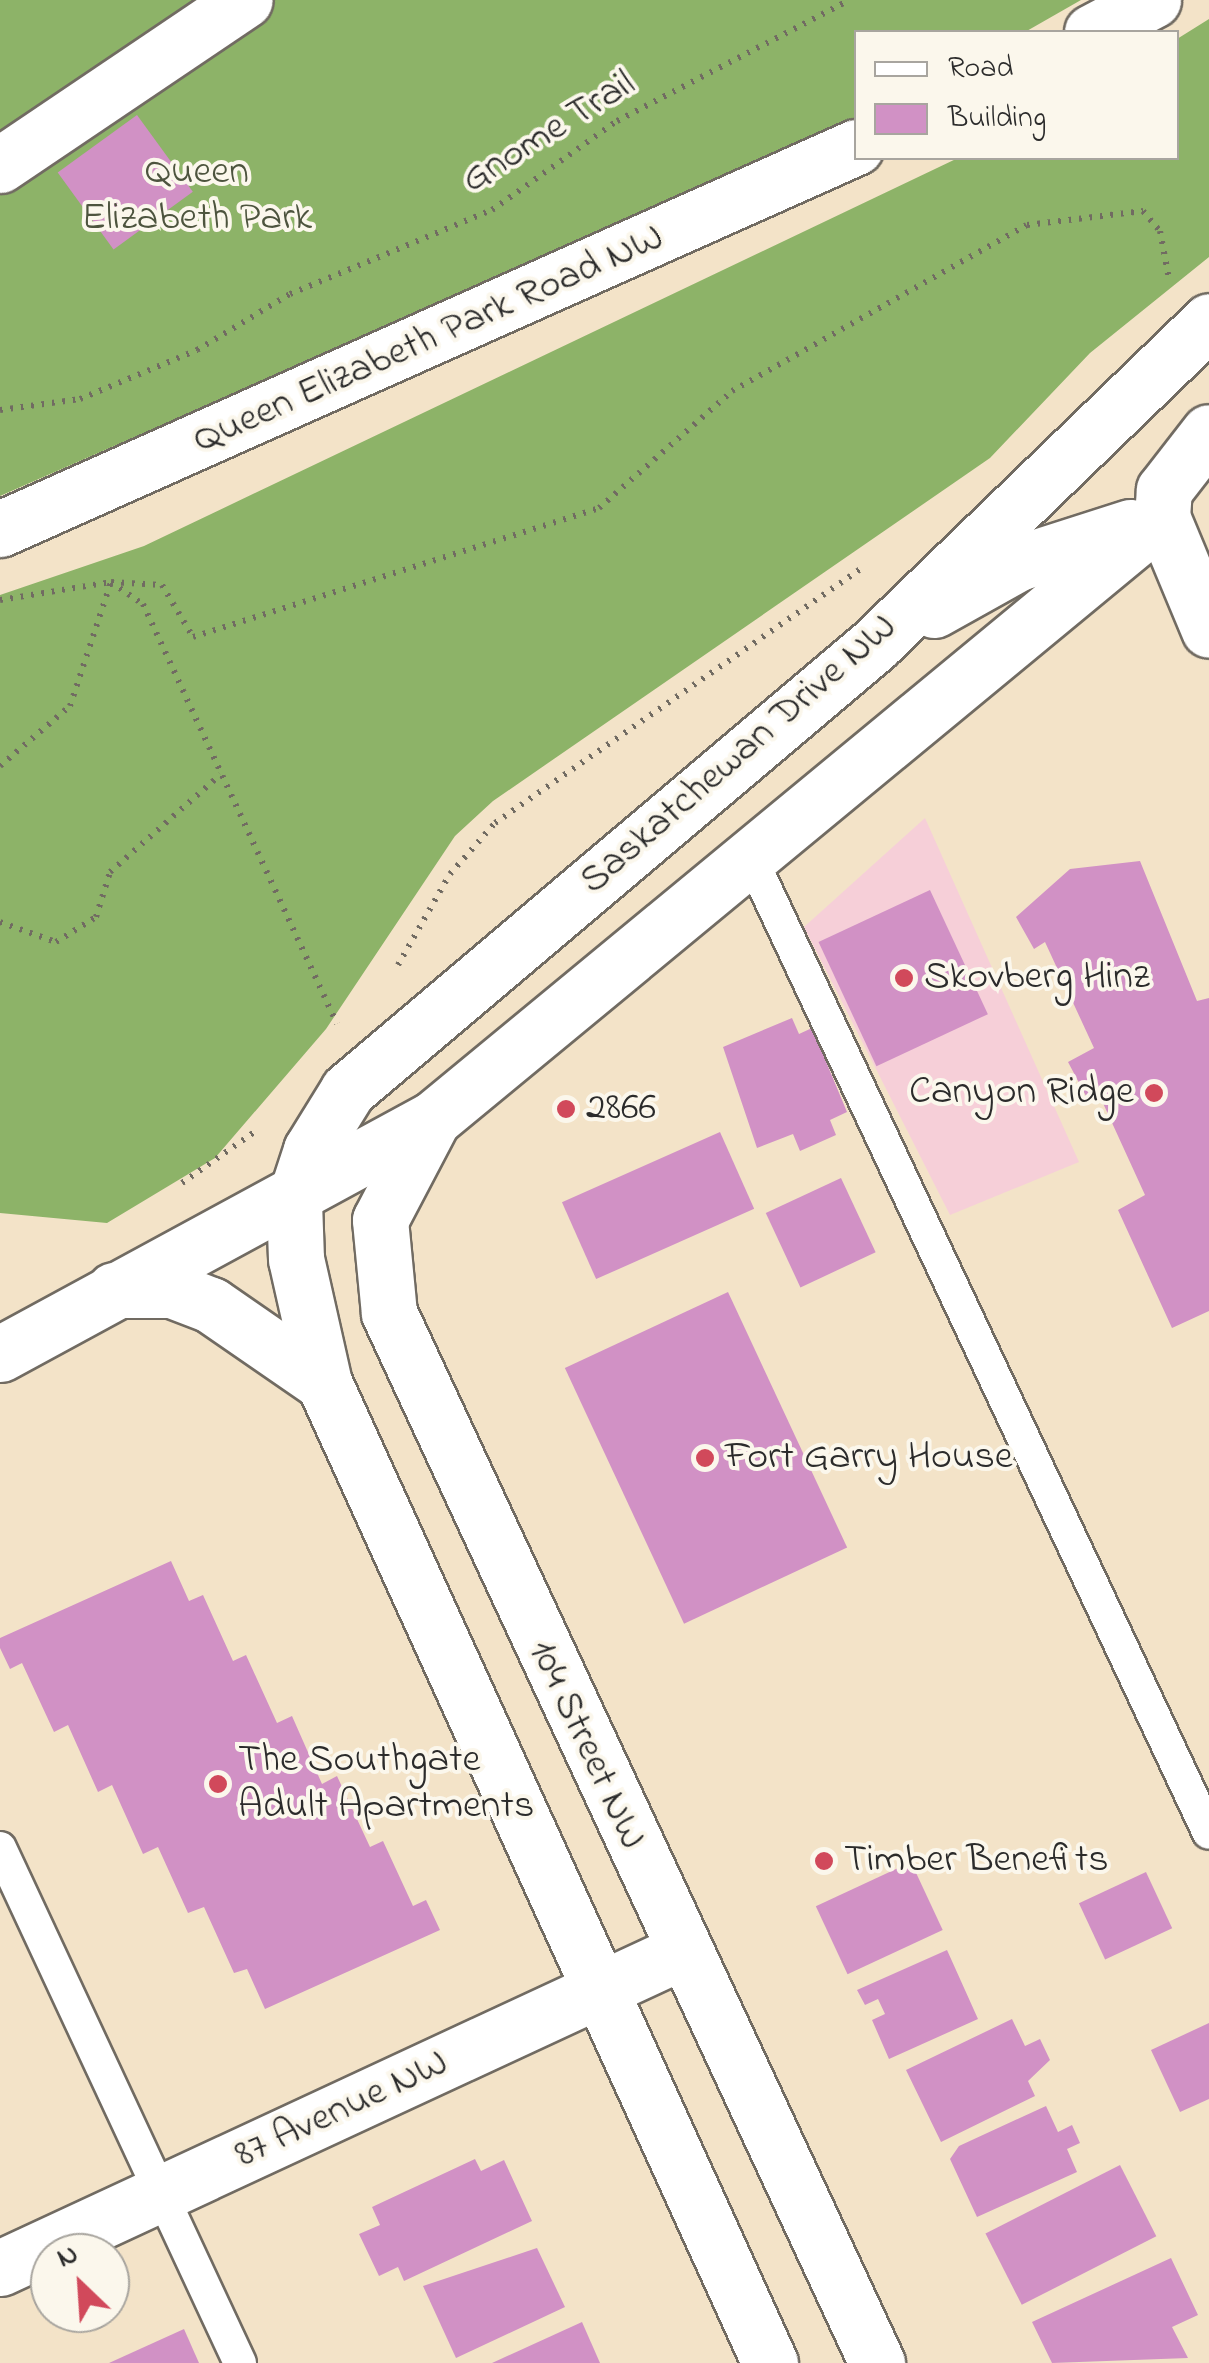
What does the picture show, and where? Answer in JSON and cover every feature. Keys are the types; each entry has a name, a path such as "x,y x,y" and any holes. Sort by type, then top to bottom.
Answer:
{"main road":[{"path":"0,165 245,0"},
{"path":"1096,30 1152,0"},
{"name":"Queen Elizabeth Park Road NW","path":"0,529 854,148"},
{"name":"Saskatchewan Drive NW","path":"294,1202 311,1150 348,1090 874,645 1191,312"},
{"path":"1209,432 1164,490 1162,517 1209,630"},
{"path":"874,645 1018,563 1162,517"},
{"name":"Saskatchewan Drive NW","path":"0,1354 109,1290 294,1202 433,1119 1162,517"},
{"name":"104 Street NW","path":"433,1119 380,1220 389,1313 877,2363"},
{"path":"294,1202 296,1259 324,1383 770,2363"},
{"path":"109,1290 172,1290 211,1306 324,1383"},
{"name":"87 Avenue NW","path":"0,2268 683,1951"}],"lane":[{"path":"750,856 1209,1833"},
{"path":"0,1848 240,2363"}],"path":[{"name":"Gnome Trail","path":"0,410 80,399 197,350 290,294 492,210 617,120 848,0"},
{"path":"0,600 111,582 162,585 193,637 599,508 732,391 1027,225 1142,212 1160,232 1191,312"},
{"path":"387,975 494,823 879,557"},
{"path":"0,766 70,706 111,582"},
{"path":"111,582 143,604 340,1029"},
{"path":"0,922 56,942 96,917 110,872 220,775"},
{"path":"330,1042 353,1014"},
{"path":"168,1191 264,1122"}],"shaded area":[{"path":"925,818 1079,1162 950,1215 804,927"}],"green space":[{"name":"Queen Elizabeth Park","path":"0,0 1081,0 1028,30 854,30 854,122 0,496"},
{"path":"1209,19 1209,257 1090,353 990,458 493,801 455,836 326,1029 215,1158 107,1223 0,1213 0,595 144,546 954,160 1179,160 1179,38"}],"building":[{"path":"137,115 193,192 114,249 58,173"},
{"name":"Canyon Ridge","path":"1140,861 1197,1001 1209,998 1209,1311 1172,1328 1118,1210 1145,1195 1097,1090 1086,1096 1068,1062 1094,1048 1045,942 1034,949 1016,917 1070,869"},
{"name":"Skovberg Hinz","path":"930,890 988,1014 876,1066 819,942"},
{"path":"792,1018 799,1034 812,1028 847,1112 830,1120 836,1135 800,1151 793,1134 757,1148 723,1047"},
{"path":"720,1132 754,1209 596,1279 562,1202"},
{"path":"841,1178 876,1252 800,1287 766,1213"},
{"name":"Fort Garry House","path":"728,1292 847,1548 684,1624 565,1368"},
{"name":"The Southgate Adult Apartments","path":"171,1561 189,1601 203,1595 233,1661 246,1655 277,1723 292,1716 322,1784 337,1776 370,1847 383,1841 413,1906 426,1900 440,1930 265,2009 247,1969 234,1973 204,1907 188,1913 158,1847 143,1854 112,1785 98,1792 68,1725 54,1732 22,1663 10,1669 0,1648 0,1638"},
{"path":"911,1862 943,1930 848,1974 816,1906"},
{"path":"1146,1872 1172,1928 1105,1959 1079,1903"},
{"path":"947,1950 978,2019 889,2059 872,2020 885,2014 878,1999 865,2005 857,1990"},
{"path":"1012,2019 1025,2046 1040,2039 1050,2060 1028,2081 1035,2096 941,2142 906,2070"},
{"path":"1209,2023 1209,2099 1180,2112 1151,2050"},
{"path":"1046,2106 1058,2132 1072,2125 1080,2143 1067,2149 1077,2172 977,2217 950,2159 959,2146"},
{"path":"475,2159 481,2171 504,2160 532,2221 404,2281 398,2267 379,2276 359,2234 380,2225 372,2207"},
{"path":"1120,2165 1156,2236 1022,2305 985,2234"},
{"path":"537,2248 565,2307 456,2358 423,2286"},
{"path":"1171,2258 1198,2315 1172,2327 1188,2358 1052,2363 1032,2322"},
{"path":"582,2322 600,2363 492,2363"},
{"path":"184,2329 199,2363 109,2363"}],"place":[{"name":"Skovberg Hinz","path":"904,978"},
{"name":"Canyon Ridge","path":"1154,1093"},
{"name":"2866","path":"566,1109"},
{"name":"Fort Garry House","path":"705,1458"},
{"name":"The Southgate Adult Apartments","path":"218,1784"},
{"name":"Timber Benefits","path":"824,1861"}]}
